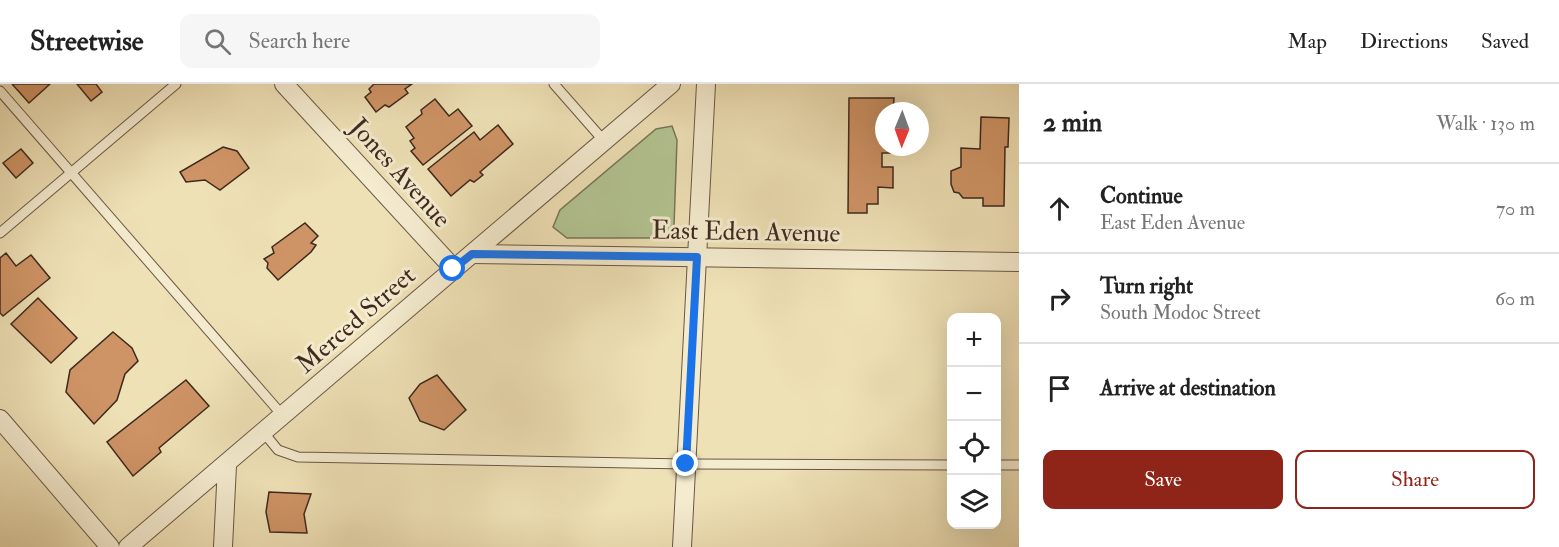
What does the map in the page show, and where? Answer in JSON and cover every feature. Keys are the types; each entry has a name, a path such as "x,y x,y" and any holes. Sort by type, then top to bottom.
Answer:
{"street":[{"name":"Jones Avenue","path":"284,84 453,269"},
{"name":"Merced Street","path":"128,547 227,465 671,84"},
{"path":"682,547 706,84"},
{"name":"East Eden Avenue","path":"472,254 1019,262"},
{"path":"0,419 110,547"},
{"path":"223,547 227,465"}],"lane":[{"path":"0,233 176,84"},
{"path":"554,84 604,141"},
{"path":"0,91 283,416"},
{"path":"264,433 278,450 298,457 686,464 947,465"},
{"path":"1001,465 1019,465"}],"green space":[{"path":"672,126 677,140 674,226 659,238 567,238 553,227 560,210 656,129"}],"building":[{"path":"12,84 50,84 29,103"},
{"path":"77,84 96,84 102,92 91,101"},
{"path":"374,84 412,84 405,89 408,93 389,107 385,105 376,112 365,97 371,92 369,89"},
{"path":"849,98 894,98 894,102 875,102 875,156 882,156 882,167 893,167 893,188 878,187 878,204 867,204 867,213 848,213"},
{"path":"435,99 449,116 458,109 472,126 423,165 411,151 415,148 410,141 414,138 406,127 422,114 421,110"},
{"path":"981,117 1009,118 1008,147 1005,147 1004,206 983,206 983,198 963,198 959,193 954,192 951,184 951,171 961,167 961,148 980,149"},
{"path":"498,125 513,144 480,172 483,175 474,182 470,180 451,196 428,169 474,132 480,140"},
{"path":"223,147 237,151 249,168 220,190 205,180 186,182 180,172"},
{"path":"21,149 33,163 16,178 3,163"},
{"path":"305,223 318,236 311,243 316,245 278,280 267,268 268,263 264,259 274,253 272,247"},
{"path":"6,253 16,266 31,255 50,278 3,316 0,313 0,258"},
{"path":"38,298 77,338 51,363 11,324"},
{"path":"113,332 132,348 138,361 125,374 117,400 94,424 66,392 70,370"},
{"path":"437,375 466,410 444,430 420,421 409,398 420,384"},
{"path":"186,380 209,406 159,448 161,452 133,476 107,442"},
{"path":"269,492 311,494 304,514 307,533 270,532 266,512"}],"route":[{"path":"453,269 472,254 697,257 686,464"}]}
